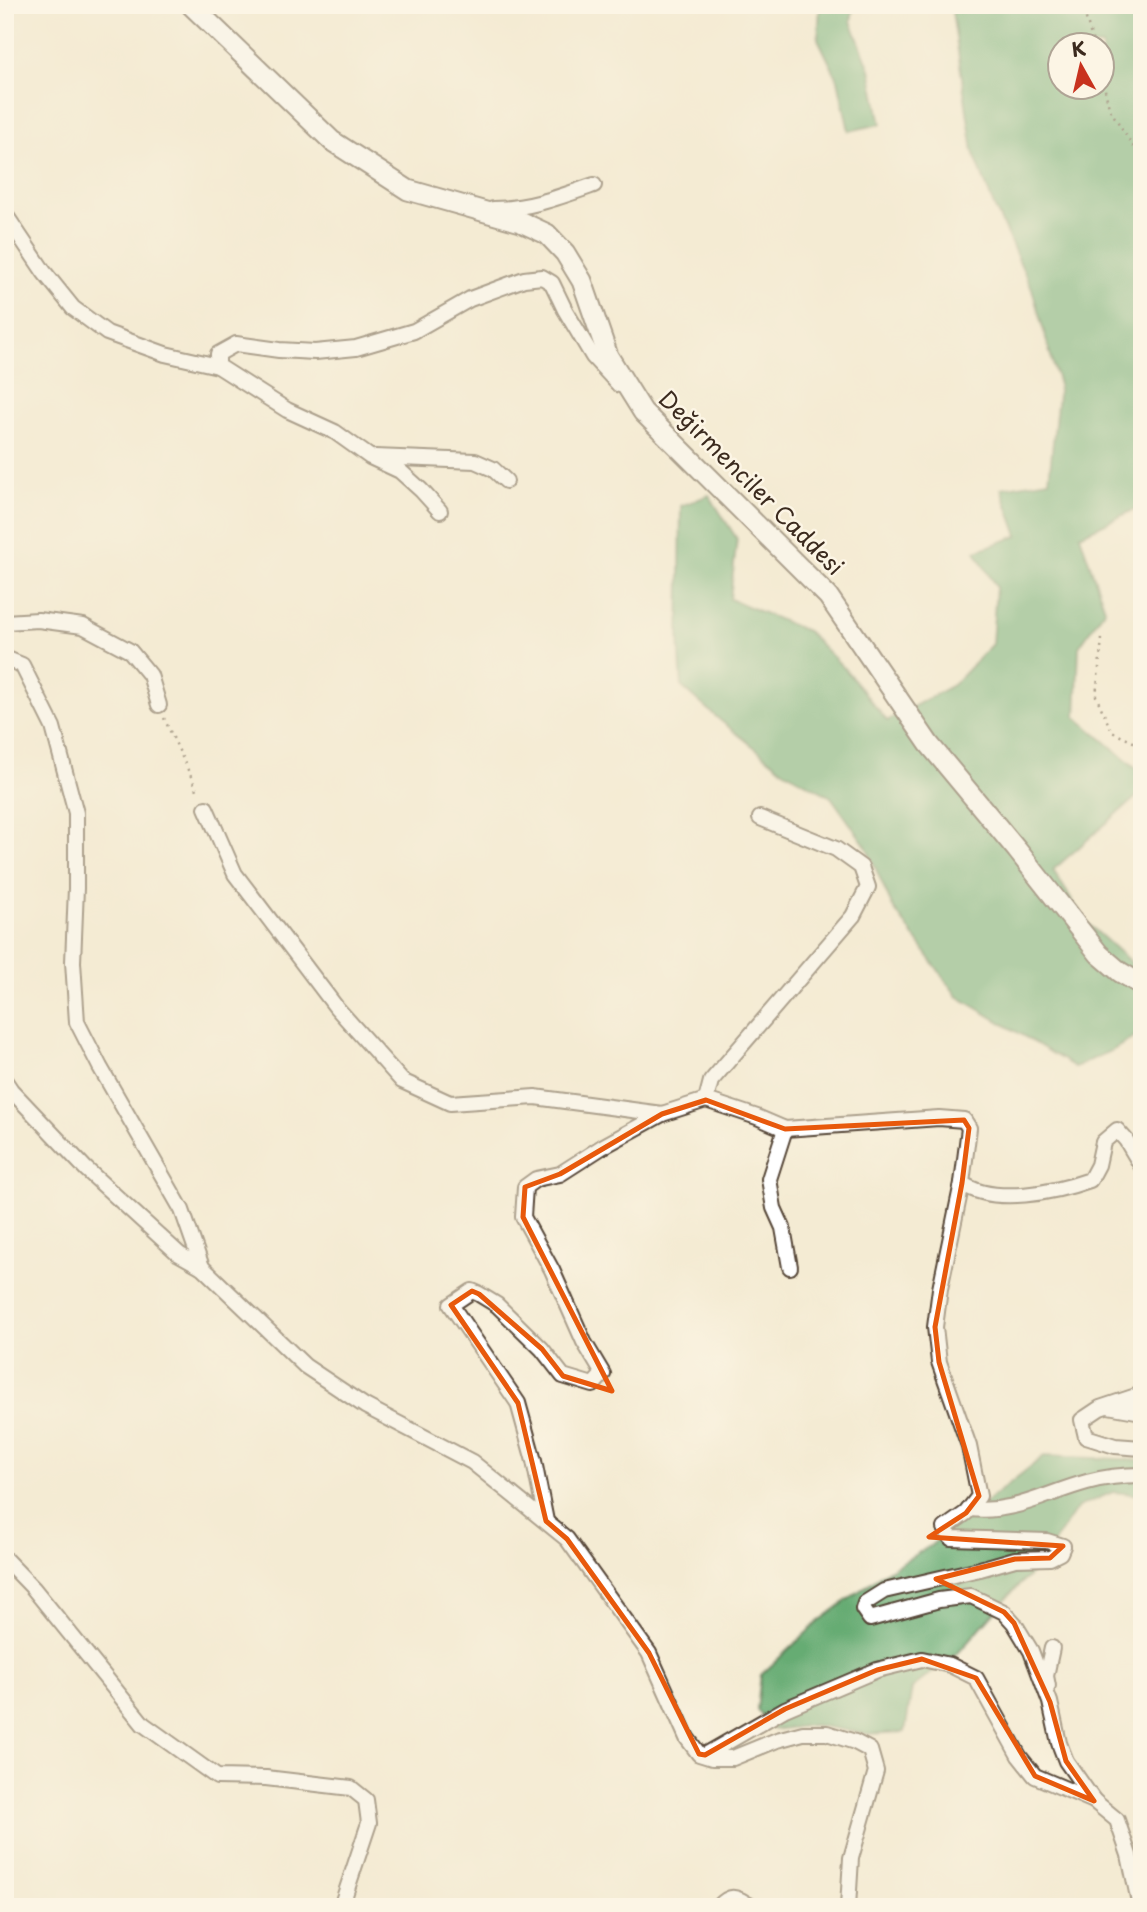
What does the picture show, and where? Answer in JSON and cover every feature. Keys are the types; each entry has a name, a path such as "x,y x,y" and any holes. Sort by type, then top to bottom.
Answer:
{"main road":[{"name":"Değirmenciler Caddesi","path":"191,5 332,141 408,190 521,222 547,234 565,253 582,281 608,356 643,412 828,596 929,744 1099,954 1120,972 1142,985"}],"street":[{"path":"474,209 513,209 550,201 594,185"},
{"path":"5,214 44,272 73,308 107,333 165,354 218,366 287,410 335,432 370,457 400,471 440,511"},
{"path":"218,366 218,354 236,344 315,352 356,348 414,331 470,299 524,279 542,277 552,283 593,357 643,412"},
{"path":"370,457 475,461 493,470 506,481"},
{"path":"5,622 38,620 83,626 107,638 130,651 150,675 159,705"},
{"path":"5,658 22,665 53,727 76,813 73,962 77,1023 182,1210 202,1267"},
{"path":"205,808 236,874 336,1007 402,1081 450,1103 535,1097 662,1114"},
{"path":"705,1100 711,1081 853,916 868,887 860,867 836,849 760,818"},
{"path":"5,1081 86,1169 179,1254 202,1267 305,1366 365,1406 472,1462 567,1539 649,1653 687,1738 699,1754 712,1758 733,1758 777,1740 803,1733 827,1734 855,1741 870,1750 876,1771 851,1858 848,1907"},
{"path":"546,1521 534,1461 518,1403 451,1305 472,1292 479,1294 497,1305 542,1349 563,1376 593,1385 603,1374 584,1342 552,1270 523,1217 525,1187 536,1179 560,1174 662,1114 705,1100 757,1116 785,1129 939,1118 964,1120 969,1128 962,1183 935,1327 939,1362 969,1446 979,1496 966,1513 945,1528 951,1538 1047,1541 1063,1546 1060,1553 1050,1558 1015,1559 884,1591 865,1603 863,1609 870,1619 939,1600 971,1596 993,1606 1004,1612 1014,1623 1031,1651 1050,1702"},
{"path":"785,1129 769,1178 774,1208 783,1228 790,1267"},
{"path":"962,1183 972,1191 1011,1196 1067,1188 1090,1180 1098,1165 1103,1142 1117,1130 1142,1167"},
{"path":"1142,1394 1100,1408 1082,1420 1086,1437 1115,1446 1142,1447"},
{"path":"1107,1405 1142,1412"},
{"path":"970,1508 989,1511 1036,1500 1087,1482 1121,1475 1142,1475"},
{"path":"5,1559 33,1588 144,1724 217,1777 266,1778 351,1788 366,1800 369,1823 341,1907"},
{"path":"1052,1648 1046,1676 1059,1743 1066,1761 1094,1801 1117,1820 1129,1855 1140,1907"},
{"path":"705,1755 785,1709 877,1670 922,1659 950,1665 976,1678 1019,1756 1035,1776 1094,1801"},
{"path":"718,1907 727,1898 735,1897 750,1907"}],"path":[{"path":"1082,5 1090,32"},
{"path":"1108,102 1142,160"},
{"path":"1102,639 1096,696 1112,732 1142,746"},
{"path":"159,705 205,808"}],"highlighted area":[{"path":"706,1100 785,1129 964,1120 969,1128 962,1183 935,1327 939,1362 979,1496 966,1513 929,1537 1063,1546 1050,1558 1015,1559 936,1579 1004,1612 1014,1623 1050,1702 1066,1761 1094,1801 1035,1776 976,1678 922,1659 877,1670 785,1709 705,1755 699,1754 649,1653 567,1539 546,1521 518,1403 451,1305 472,1291 479,1294 542,1349 563,1376 612,1391 523,1217 525,1187 560,1174 662,1114"}],"green space":[{"path":"820,5 854,5 851,21 870,69 881,124 849,131 838,80 818,39"},
{"path":"951,5 1142,5 1142,506 1080,535 1105,609 1079,647 1076,717 1142,773 1142,792 1053,870 1086,922 1135,966 1142,960 1142,1032 1113,1050 1075,1067 957,996 892,906 866,846 831,797 783,770 682,687 679,639 681,506 709,495 737,539 730,599 807,631 845,669 887,721 953,685 992,644 996,587 975,551 1018,536 1001,488 1049,480 1059,385 1032,289 994,206 973,151"},
{"path":"1044,1456 1142,1460 1142,1495 1113,1492 1078,1507 1036,1569 959,1652 912,1688 905,1732 868,1734 814,1725 774,1730 757,1710 761,1675 818,1622 882,1574 930,1546"}]}
